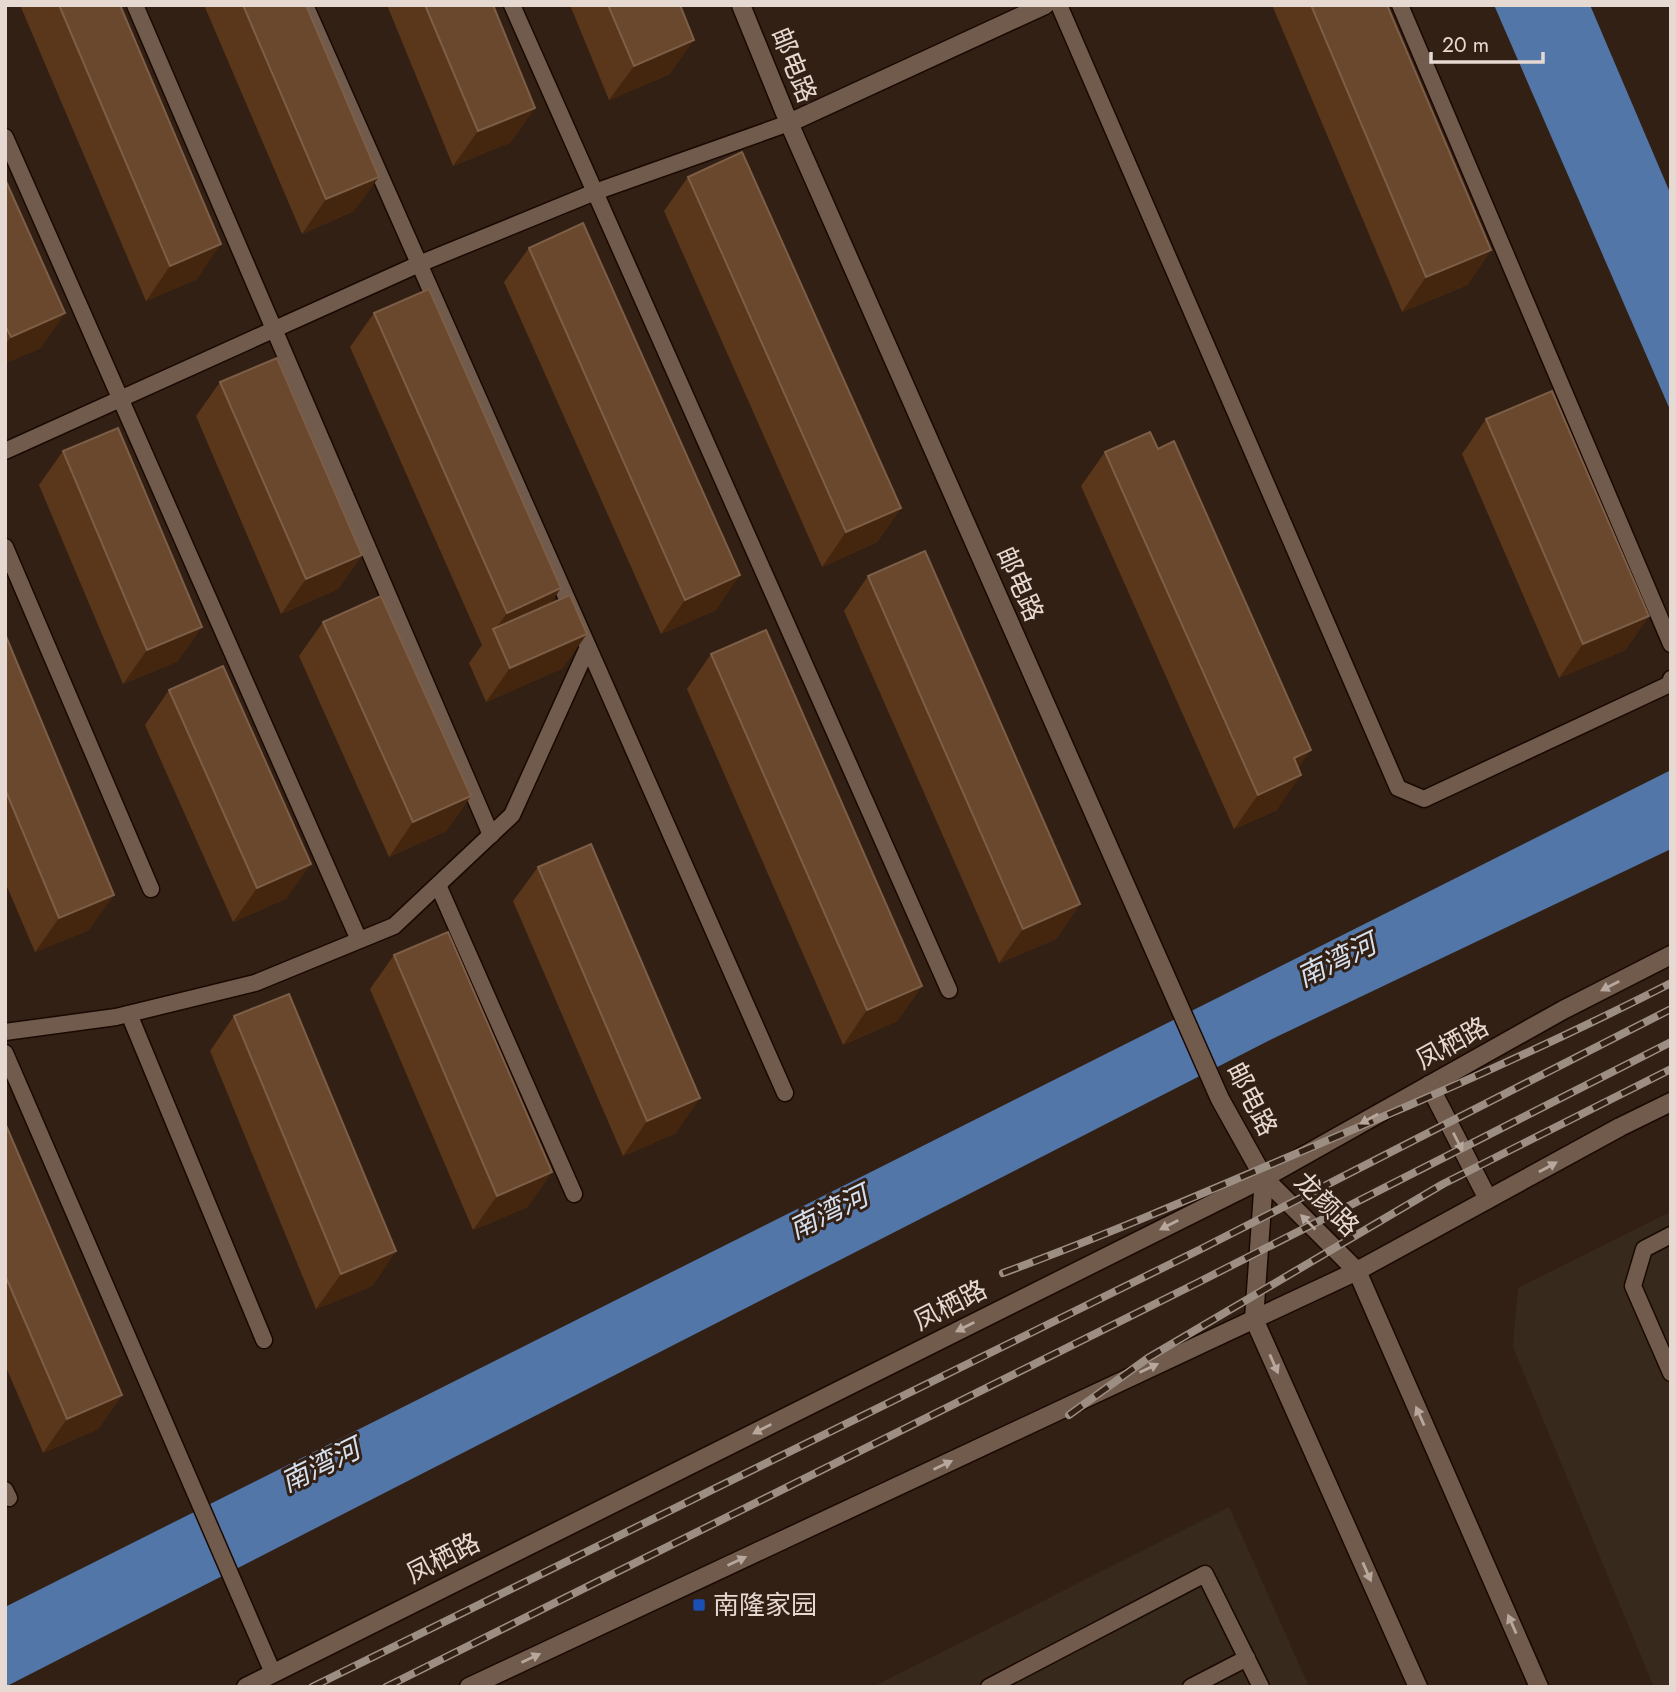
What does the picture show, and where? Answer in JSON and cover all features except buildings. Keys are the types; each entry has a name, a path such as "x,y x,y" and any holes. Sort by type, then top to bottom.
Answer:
{"main road":[{"name":"邮电路","path":"741,5 789,123 1163,974 1220,1099 1264,1178"},
{"path":"789,123 1045,5"},
{"name":"凤栖路","path":"246,1687 1264,1178 1563,1010 1671,955"},
{"path":"1429,1085 1488,1199"},
{"path":"469,1687 1357,1271 1671,1102"},
{"name":"龙颜路","path":"1264,1178 1357,1271 1539,1687"},
{"name":"龙颜路","path":"1264,1178 1254,1319 1418,1687"}],"lane":[{"path":"135,5 491,835"},
{"path":"305,5 785,1093"},
{"path":"512,5 949,990"},
{"path":"1059,5 1398,788 1424,799 1670,684 1671,679"},
{"path":"1401,5 1671,644"},
{"path":"5,451 419,264 595,192 789,123"},
{"path":"5,137 359,940"},
{"path":"5,547 151,889"},
{"path":"5,1032 129,1014 255,984 394,926 512,815 588,647"},
{"path":"438,885 574,1194"},
{"path":"129,1014 264,1340"},
{"path":"5,1053 273,1673"},
{"path":"1671,1235 1644,1248 1633,1286 1671,1373"},
{"path":"989,1687 1206,1574 1261,1687"},
{"path":"1191,1687 1247,1658"}],"shaded area":[{"path":"1671,1212 1671,1687 1654,1687 1513,1347 1518,1288"},
{"path":"1229,1507 1309,1687 873,1687"}],"water":[{"path":"1494,5 1590,5 1671,195 1671,412"},
{"name":"南湾河","path":"1671,770 1671,849 1272,1039 5,1687 5,1607"}],"railway":[{"path":"1003,1273 1149,1216 1389,1114 1531,1051 1671,983"},
{"path":"312,1687 1201,1249 1671,1009"},
{"path":"386,1687 1199,1282 1671,1042"},
{"path":"1069,1415 1148,1358 1443,1184 1671,1069"}],"place":[{"name":"南隆家园","path":"699,1605"}]}
